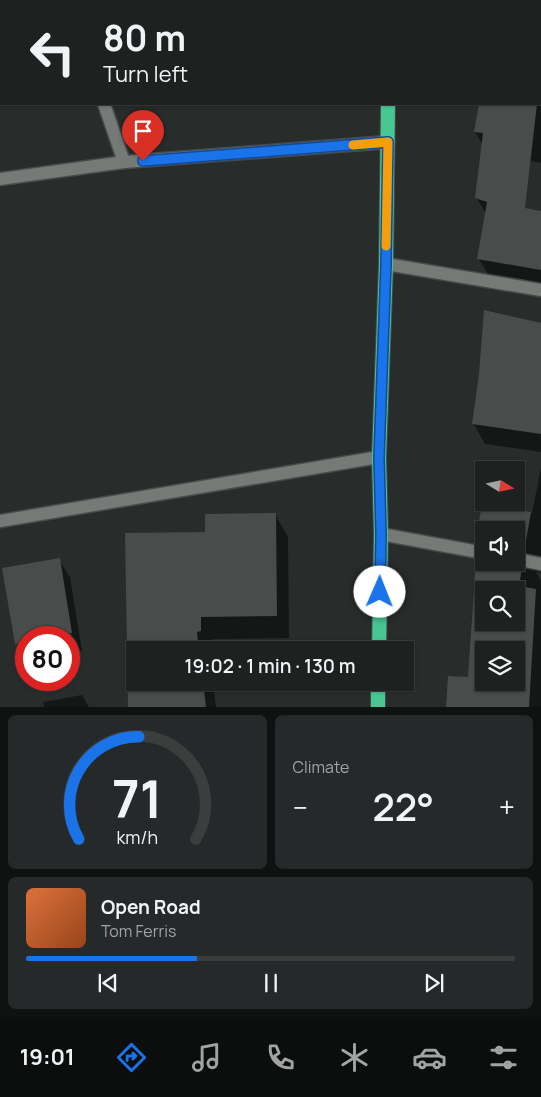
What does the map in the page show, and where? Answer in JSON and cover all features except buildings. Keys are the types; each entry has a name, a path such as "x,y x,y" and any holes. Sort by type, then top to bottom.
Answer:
{"highway":[{"path":"379,641 381,534 379,457 386,264 388,105"},
{"path":"378,691 378,707"}],"street":[{"path":"104,105 124,162"},
{"path":"0,179 124,162 388,142"},
{"path":"386,264 541,290"},
{"path":"0,521 379,457"},
{"path":"381,534 475,551"},
{"path":"525,561 541,564"}],"slow traffic":[{"path":"353,145 388,142 386,246"}],"route":[{"path":"143,161 388,142 379,457 380,592"}]}
